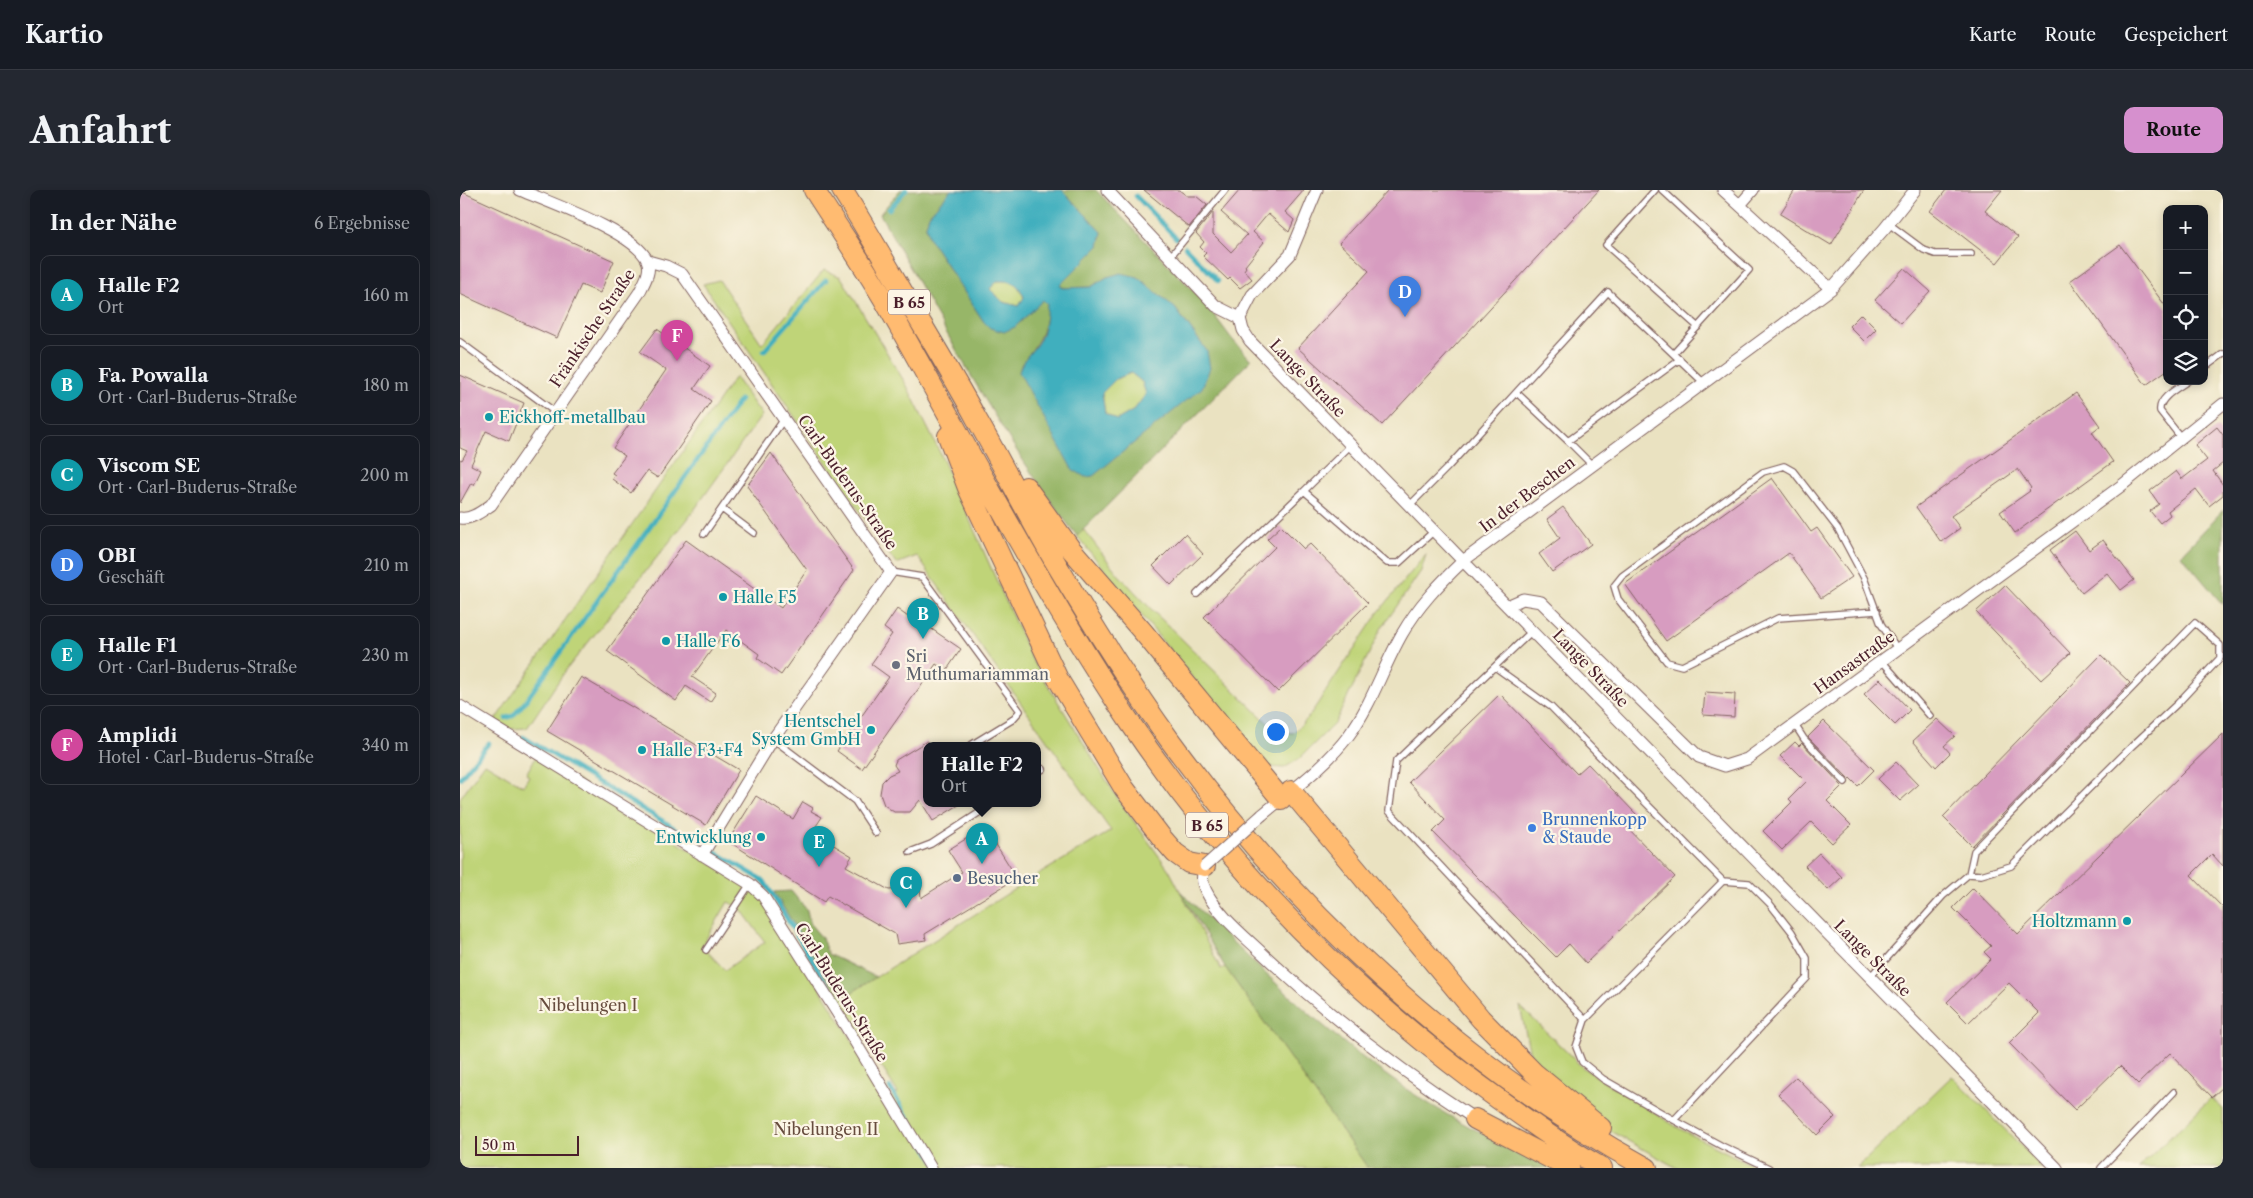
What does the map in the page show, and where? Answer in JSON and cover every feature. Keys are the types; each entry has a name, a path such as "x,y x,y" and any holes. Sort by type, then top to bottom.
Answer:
{"highway":[{"name":"B 65","path":"814,190 882,296 927,380 1069,627 1132,726 1242,870 1346,975 1405,1028 1520,1116 1602,1168"},
{"name":"B 65","path":"842,190 975,416 1052,557 1142,700 1211,794 1326,924 1363,960 1430,1018 1545,1106 1647,1168"},
{"path":"927,380 968,488 1058,679 1124,788 1162,838 1175,853 1189,864 1205,866"},
{"path":"975,416 1070,548 1481,1019 1534,1073 1652,1168"},
{"path":"1475,1118 1569,1168"}],"street":[{"name":"Fränkische Straße","path":"460,518 465,519 477,514 491,505 639,293 648,273 648,261 637,247 622,235 520,190"},
{"path":"1107,190 1216,306 1240,318 1252,295 1290,254 1317,190"},
{"path":"1724,190 1831,289"},
{"path":"1740,205 1753,190"},
{"name":"In der Beschen","path":"1205,866 1333,753 1349,735 1378,686 1401,635 1432,590 1463,561 1831,289 1915,190"},
{"name":"Carl-Buderus-Straße","path":"648,261 666,266 682,274 891,572 773,739 702,855"},
{"name":"Lange Straße","path":"1240,318 1250,341 1869,978 2057,1168"},
{"name":"Hansastraße","path":"1507,606 1522,599 1541,602 1699,757 1725,766 1747,760 2114,492 2223,404"},
{"name":"Carl-Buderus-Straße","path":"460,706 750,884 770,905 931,1168"},
{"path":"1205,866 1202,878 1210,898 1248,939 1300,988 1374,1049 1427,1088 1475,1118"}],"lane":[{"path":"1170,257 1225,190"},
{"path":"1655,190 1606,245 1698,327"},
{"path":"1662,190 1749,270 1674,353"},
{"path":"1888,224 1924,250 1935,254 1971,254"},
{"path":"1410,505 1448,468 1608,292 1674,353 1704,384"},
{"path":"460,342 555,412"},
{"path":"2208,365 2223,354"},
{"path":"1568,441 1680,359"},
{"path":"2182,438 2160,411 2160,406 2162,401 2183,385"},
{"path":"1517,393 1592,465"},
{"path":"704,534 784,419"},
{"path":"1198,594 1351,444"},
{"path":"1876,611 1778,618 1682,666 1667,662 1618,600 1614,586 1622,576 1763,472 1784,466 1793,471 1838,529 1864,578 1881,624 1898,650"},
{"path":"1304,491 1387,562 1399,562 1406,558 1435,531"},
{"path":"722,508 754,533"},
{"path":"891,572 922,577 1020,711 1012,720 976,742"},
{"path":"1869,978 1943,896 1969,874 1974,851 2195,623 2220,645 2220,658 2178,703 2011,866 1981,875 1969,874"},
{"path":"1532,632 1396,761 1389,812 1585,1020"},
{"path":"1882,661 1930,716"},
{"path":"1495,667 1551,707 1723,881 1749,883 1770,904 1792,932 1807,958 1807,978 1674,1120"},
{"path":"1795,725 1804,739 1845,782"},
{"path":"773,739 855,801 876,833"},
{"path":"910,852 931,844 987,807"},
{"path":"1723,881 1585,1020 1576,1047 1582,1062 1603,1079 1674,1120 1769,1168"},
{"path":"706,950 750,884"},
{"path":"2101,1168 2174,1092"}],"green space":[{"path":"900,190 951,190 929,215 926,226 929,238 984,322 1015,327 1043,300 1047,304 1043,330 1021,365 1072,469 1207,351 1175,308 1138,277 1107,277 1091,287 1062,288 1060,285 1099,246 1102,232 1062,190 1096,190 1205,303 1232,339 1251,360 1077,536 1049,499 997,420 880,214"},
{"path":"824,270 841,277 907,386 940,453 1031,658 1118,799 1169,870 1221,969 1225,967 1368,1168 460,1168 460,798 485,763 523,786 529,776 526,774 537,755 762,895 888,1098 898,1093 840,1000 1021,885 1111,831 917,556 896,564 703,284 719,280 762,344","holes":["728,902 740,908 765,942 725,970 702,946"]},
{"path":"997,281 1011,282 1017,286 1024,298 1019,306 1003,302 990,289"},
{"path":"1131,373 1142,382 1146,394 1134,410 1117,420 1105,413 1102,393 1116,379"},
{"path":"735,377 762,415 687,520 566,670 527,728 510,729 495,720"},
{"path":"2223,510 2223,605 2181,555"},
{"path":"1084,530 1118,574 1152,610 1276,731 1293,733 1308,718 1378,613 1426,554 1421,571 1381,629 1335,723 1299,759 1284,768 1269,767 1248,746 1077,536"},
{"path":"791,891 807,910 810,924 822,938 828,954 876,977 840,1000 774,892"},
{"path":"1180,891 1282,989 1353,1050 1390,1078 1429,1104 1470,1127 1560,1168 1368,1168 1225,967"},
{"path":"1520,1006 1583,1068 1680,1129 1758,1168 1677,1168 1605,1128 1534,1073"},
{"path":"1952,1076 2043,1168 1857,1168"},
{"path":"2211,1098 2223,1109 2223,1168 2138,1168"}],"water":[{"path":"951,190 1062,190 1102,232 1099,246 1060,285 1062,288 1091,287 1107,277 1121,273 1138,277 1175,308 1207,351 1210,368 1202,388 1093,476 1085,477 1072,469 1019,372 1042,335 1047,304 1043,300 1015,327 1004,332 990,328 984,322 929,238 926,226 929,215","holes":["997,281 1007,281 1017,285 1024,297 1019,306 1003,302 990,289","1131,373 1142,382 1146,394 1134,410 1117,420 1105,413 1102,393 1116,379"]}],"building":[{"path":"1144,190 1179,190 1187,196 1196,196 1207,205 1189,227"},
{"path":"1240,190 1304,190 1285,212 1294,220 1289,232 1268,214 1253,232 1264,242 1245,266 1244,270 1252,279 1240,288 1230,278 1228,280 1203,256 1206,253 1200,247 1204,242 1196,233 1213,212 1213,234 1231,252 1247,235 1221,212"},
{"path":"1388,190 1599,190 1382,425 1298,348 1369,271 1339,243"},
{"path":"1795,190 1864,190 1831,245 1780,214"},
{"path":"1946,190 2002,190 1985,211 2018,237 1997,263 1930,211"},
{"path":"460,191 614,261 600,293 581,285 557,338 460,294"},
{"path":"2120,245 2163,303 2163,373 2146,385 2070,281"},
{"path":"1904,268 1930,291 1901,323 1875,300"},
{"path":"1861,314 1876,329 1864,341 1849,326"},
{"path":"657,329 710,366 694,389 711,401 658,478 647,471 631,493 612,479 615,475 612,473 625,456 613,448 666,370 640,352"},
{"name":"Eickhoff-metallbau","path":"460,375 524,403 509,441 486,431 471,465 481,470 474,485 471,483 460,503 460,459 462,460 467,451 460,448"},
{"path":"2076,393 2100,426 2092,432 2113,462 2015,533 2000,512 2030,491 2031,488 2018,469 1951,516 1960,528 1941,542 1916,507"},
{"path":"2217,427 2223,435 2223,463 2213,471 2223,485 2223,495 2209,506 2196,489 2168,511 2170,515 2160,523 2150,511 2159,504 2150,491 2176,471 2182,479 2207,460 2195,445"},
{"path":"771,453 854,570 781,675 757,658 759,654 726,630 692,677 716,693 710,702 686,686 676,701 607,651 686,540 781,608 807,570 747,486"},
{"path":"1772,478 1811,532 1817,528 1852,577 1821,598 1789,553 1666,641 1625,584"},
{"path":"1563,507 1591,544 1552,572 1539,554 1560,538 1547,519"},
{"path":"1281,526 1304,549 1310,544 1368,603 1278,692 1204,617 1275,547 1267,539"},
{"path":"2075,531 2089,550 2103,540 2134,580 2121,590 2107,573 2082,593 2050,550"},
{"path":"1185,534 1203,554 1171,585 1153,566"},
{"path":"2005,585 2070,653 2041,680 1976,612"},
{"path":"897,609 915,622 917,619 961,649 946,671 936,664 862,769 837,751 889,677 871,664 892,634 884,628"},
{"path":"2101,655 2130,683 1972,846 1943,817"},
{"name":"Halle F3+F4","path":"581,677 739,770 706,825 547,731"},
{"path":"1880,679 1910,710 1895,725 1864,694"},
{"path":"1705,692 1735,694 1734,717 1703,715"},
{"name":"Brunnenkopp & Staude","path":"1500,694 1577,774 1588,764 1636,814 1625,825 1675,877 1586,963 1569,944 1556,957 1520,921 1433,832 1445,820 1409,782"},
{"path":"1937,719 1955,736 1944,746 1950,753 1936,767 1913,741"},
{"path":"1824,721 1874,770 1858,786 1808,737"},
{"name":"Holtzmann","path":"2223,734 2223,866 2212,854 2191,875 2223,908 2223,1087 2212,1097 2170,1053 2138,1084 2120,1066 2075,1110 2009,1043 2039,1013 2009,983 1968,1023 1947,1002 1991,959 1984,952 1991,946 1953,908 1973,888 2018,934"},
{"path":"1795,742 1799,746 1802,743 1842,786 1827,801 1851,825 1832,843 1811,822 1782,850 1763,831 1792,802 1789,799 1806,782 1780,756"},
{"path":"923,743 923,805 920,800 910,812 894,812 884,805 880,794 882,782 889,775 898,771 894,765 896,760"},
{"path":"1896,762 1918,785 1900,801 1878,779"},
{"path":"756,796 793,819 803,802 813,808 811,811 822,817 812,832 852,856 846,866 889,890 920,887 921,898 962,872 948,850 985,827 1017,878 925,934 926,940 897,944 895,934 828,896 824,902 728,841"},
{"path":"924,807 956,807 933,821"},
{"path":"1819,853 1842,877 1828,890 1805,866"},
{"path":"1796,1077 1835,1117 1817,1135 1778,1094"}],"waterway":[{"path":"889,209 906,190"},
{"path":"1136,196 1176,238"},
{"path":"1185,247 1218,281"},
{"path":"764,351 826,280"},
{"path":"506,718 513,716 525,702 740,400"},
{"path":"523,737 701,844"},
{"path":"460,778 489,743"},
{"path":"712,850 764,881 844,1013"},
{"path":"890,1088 939,1168"}],"place":[{"name":"OBI","path":"1405,317"},
{"name":"Amplidi","path":"677,361"},
{"name":"Eickhoff-metallbau","path":"489,417"},
{"name":"Halle F5","path":"723,597"},
{"name":"Fa. Powalla","path":"923,639"},
{"name":"Halle F6","path":"666,641"},
{"name":"Sri Muthumariamman","path":"896,665"},
{"name":"Hentschel System GmbH","path":"871,730"},
{"name":"Halle F3+F4","path":"642,750"},
{"name":"Brunnenkopp & Staude","path":"1532,828"},
{"name":"Entwicklung","path":"761,837"},
{"name":"Halle F2","path":"982,864"},
{"name":"Halle F1","path":"819,867"},
{"name":"Besucher","path":"957,878"},
{"name":"Viscom SE","path":"906,908"},
{"name":"Holtzmann","path":"2127,921"}],"park label":[{"name":"Nibelungen I","path":"588,1005"},
{"name":"Nibelungen II","path":"826,1129"}]}
